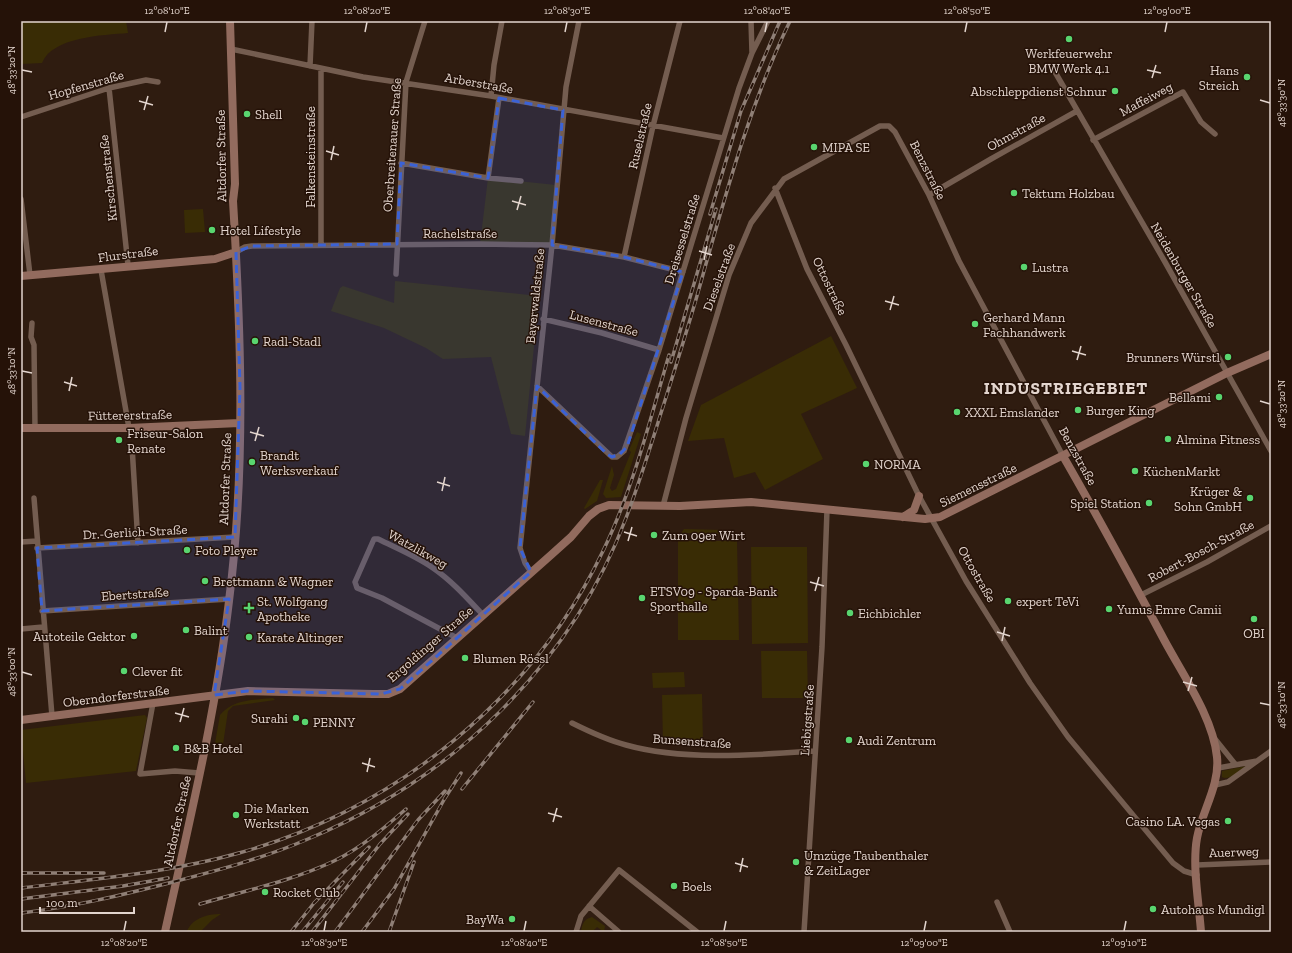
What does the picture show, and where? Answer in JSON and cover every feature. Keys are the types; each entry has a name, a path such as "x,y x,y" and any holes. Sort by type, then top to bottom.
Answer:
{"main road":[{"name":"Altdorfer Straße","path":"166,929 185,843 214,695 230,600 235,537 239,423 239,314 234,201 230,21"},
{"name":"Flurstraße","path":"21,276 101,270 128,265 215,259 236,252"},
{"name":"Siemensstraße","path":"620,505 663,506 751,502 932,519 940,517 1227,373 1271,354"},
{"name":"Füttererstraße","path":"21,428 129,428 239,423"},
{"name":"Benzstraße","path":"1063,456 1141,595 1185,677 1215,739 1218,768 1215,785 1198,833 1197,875"},
{"path":"903,517 914,510 919,496"},
{"name":"Ergoldinger Straße","path":"214,695 248,691 388,694 400,689 570,537 593,512 603,507 620,505"},
{"name":"Oberndorferstraße","path":"21,720 214,695"},
{"path":"1197,875 1201,932"}],"street":[{"path":"310,66 312,21"},
{"name":"Oberbreitenauer Straße","path":"396,274 406,82 426,21"},
{"path":"491,96 494,65 502,21"},
{"name":"Bayerwaldstraße","path":"531,572 525,563 520,548 552,245 563,110 579,21"},
{"name":"Ruselstraße","path":"624,257 653,126 680,21"},
{"path":"750,21 752,53"},
{"name":"Dreisesselstraße","path":"537,386 612,457 617,457 627,447 659,350 723,138 752,53 768,21"},
{"name":"Arberstraße","path":"231,49 363,77 406,82 491,96 723,138"},
{"name":"Falkensteinstraße","path":"321,68 321,245"},
{"path":"1055,72 1077,111"},
{"name":"Hopfenstraße","path":"21,117 109,88 146,80 158,82"},
{"name":"Kirschenstraße","path":"109,88 128,265"},
{"name":"Maffeiweg","path":"1093,140 1183,92 1201,122 1215,134"},
{"path":"488,178 499,98"},
{"name":"Neidenburger Straße","path":"1077,111 1271,451"},
{"name":"Ohmstraße","path":"929,195 1077,111"},
{"name":"Dieselstraße","path":"663,506 686,418 729,275 751,223 775,188 784,179 880,126 889,126"},
{"name":"Benzstraße","path":"889,126 895,132 929,195 959,262 1063,456"},
{"path":"401,163 488,178 521,181"},
{"name":"Ottostraße","path":"775,188 807,269 919,496 966,581 1030,683 1068,737 1173,863 1184,871 1197,875"},
{"path":"21,199 30,275"},
{"name":"Rachelstraße","path":"236,252 245,247 252,246 397,244 552,245 624,257 683,272"},
{"path":"101,270 129,428"},
{"name":"Lusenstraße","path":"543,319 602,333 659,350"},
{"path":"32,323 31,337 34,345 35,428"},
{"path":"132,446 138,543"},
{"path":"34,498 43,627 52,716"},
{"name":"Liebigstraße","path":"804,932 810,860 822,647 827,510"},
{"name":"Robert-Bosch-Straße","path":"1141,595 1207,562 1271,526"},
{"name":"Dr.-Gerlich-Straße","path":"37,548 235,537"},
{"name":"Watzlikweg","path":"457,638 388,601 357,588 355,582 375,539 408,554 433,568 450,581 483,615"},
{"path":"21,542 37,541"},
{"name":"Ebertstraße","path":"42,611 230,600"},
{"path":"21,630 43,627"},
{"path":"153,703 140,774 176,771 199,774"},
{"name":"Bunsenstraße","path":"572,723 596,735 626,745 667,752 742,755 815,751"},
{"path":"1215,739 1235,764"},
{"path":"1215,785 1228,782 1271,751"},
{"path":"1218,768 1257,760"},
{"name":"Auerweg","path":"1197,865 1271,862"},
{"path":"576,932 577,922 619,870 697,932"},
{"path":"997,902 1010,932"},
{"path":"589,906 619,932"}],"highlighted area":[{"path":"499,98 563,110 552,245 624,257 683,272 627,447 620,454 612,457 607,454 537,386 520,548 531,572 400,689 381,694 248,691 214,695 229,599 42,611 37,548 235,537 240,388 236,252 252,246 397,244 401,163 488,178"}],"shaded area":[{"path":"21,21 126,21 128,33 79,39 56,48 48,54 42,63 21,64"},
{"path":"488,178 556,185 552,245 480,244"},
{"path":"203,209 205,232 185,233 184,210"},
{"path":"395,281 539,296 525,436 511,434 491,357 443,359 426,348 384,328 331,311 340,288 343,286 394,303"},
{"path":"831,336 857,388 801,414 823,459 765,490 755,472 734,478 724,438 688,441 701,405"},
{"path":"637,432 641,434 621,497 606,498 603,494 612,466 614,475 610,488 612,491 616,489 631,452 629,450"},
{"path":"600,480 603,480 597,501 585,509 584,508"},
{"path":"684,529 723,530 723,534 681,533"},
{"path":"678,541 737,541 739,640 678,640"},
{"path":"751,547 807,547 808,643 752,644"},
{"path":"761,651 807,651 808,698 762,698"},
{"path":"684,672 685,687 653,688 652,673"},
{"path":"702,694 703,744 663,745 662,695"},
{"path":"273,698 275,700 233,706 228,711 222,751 214,749 220,715 225,710 237,703 244,701"},
{"path":"145,715 147,718 136,771 26,783 21,730"},
{"path":"1246,766 1231,777 1222,777 1222,771"},
{"path":"221,914 212,920 200,932 187,931 193,923 201,918"},
{"path":"592,917 605,926 604,932 597,927 592,932 581,932 584,922"}],"railway":[{"path":"710,214 741,111 780,21"},
{"path":"21,913 116,896 224,868 291,846 361,814 411,784 457,750 500,711 539,668 573,622 602,572 626,518 694,307 741,144 763,82 790,21"},
{"path":"671,362 716,209"},
{"path":"21,888 131,875 185,866 239,853 297,833 352,808 405,777 454,741 498,700 539,654 574,604 603,551 614,527 640,454 669,355"},
{"path":"462,789 533,702"},
{"path":"362,932 394,889 445,798 461,773"},
{"path":"335,932 418,820 445,791"},
{"path":"200,904 285,880 334,861 363,844 406,809"},
{"path":"312,932 380,844 408,814"},
{"path":"291,932 314,903 369,847"},
{"path":"389,932 414,862"},
{"path":"21,873 104,873"},
{"path":"21,899 123,886 168,878"},
{"path":"302,932 343,882"}],"place":[{"name":"Werkfeuerwehr BMW Werk 4.1","path":"1069,39"},
{"name":"Hans Streich","path":"1247,77"},
{"name":"Abschleppdienst Schnur","path":"1115,91"},
{"name":"Shell","path":"247,114"},
{"name":"MIPA SE","path":"814,147"},
{"name":"Tektum Holzbau","path":"1014,193"},
{"name":"Hotel Lifestyle","path":"212,230"},
{"name":"Lustra","path":"1024,267"},
{"name":"Gerhard Mann Fachhandwerk","path":"975,324"},
{"name":"Radl-Stadl","path":"255,341"},
{"name":"Brunners Würstl","path":"1228,357"},
{"name":"Bellami","path":"1219,397"},
{"name":"Burger King","path":"1078,410"},
{"name":"XXXL Emslander","path":"957,412"},
{"name":"Almina Fitness","path":"1168,439"},
{"name":"Friseur-Salon Renate","path":"119,440"},
{"name":"Brandt Werksverkauf","path":"252,462"},
{"name":"NORMA","path":"866,464"},
{"name":"KüchenMarkt","path":"1135,471"},
{"name":"Krüger & Sohn GmbH","path":"1250,498"},
{"name":"Spiel Station","path":"1149,503"},
{"name":"Zum 09er Wirt","path":"654,535"},
{"name":"Foto Pleyer","path":"187,550"},
{"name":"Brettmann & Wagner","path":"205,581"},
{"name":"ETSV09 - Sparda-Bank Sporthalle","path":"642,598"},
{"name":"expert TeVi","path":"1008,601"},
{"name":"St. Wolfgang Apotheke","path":"249,608"},
{"name":"Yunus Emre Camii","path":"1109,609"},
{"name":"Eichbichler","path":"850,613"},
{"name":"OBI","path":"1254,619"},
{"name":"Balint","path":"186,630"},
{"name":"Autoteile Gektor","path":"134,636"},
{"name":"Karate Altinger","path":"249,637"},
{"name":"Blumen Rössl","path":"465,658"},
{"name":"Clever fit","path":"124,671"},
{"name":"Surahi","path":"296,718"},
{"name":"PENNY","path":"305,722"},
{"name":"Audi Zentrum","path":"849,740"},
{"name":"B&B Hotel","path":"176,748"},
{"name":"Die Marken Werkstatt","path":"236,815"},
{"name":"Casino LA. Vegas","path":"1228,821"},
{"name":"Umzüge Taubenthaler & ZeitLager","path":"796,862"},
{"name":"Boels","path":"674,886"},
{"name":"Rocket Club","path":"265,892"},
{"name":"Autohaus Mundigl","path":"1153,909"},
{"name":"BayWa","path":"512,919"}],"district":[{"name":"INDUSTRIEGEBIET","path":"1066,388"}]}
